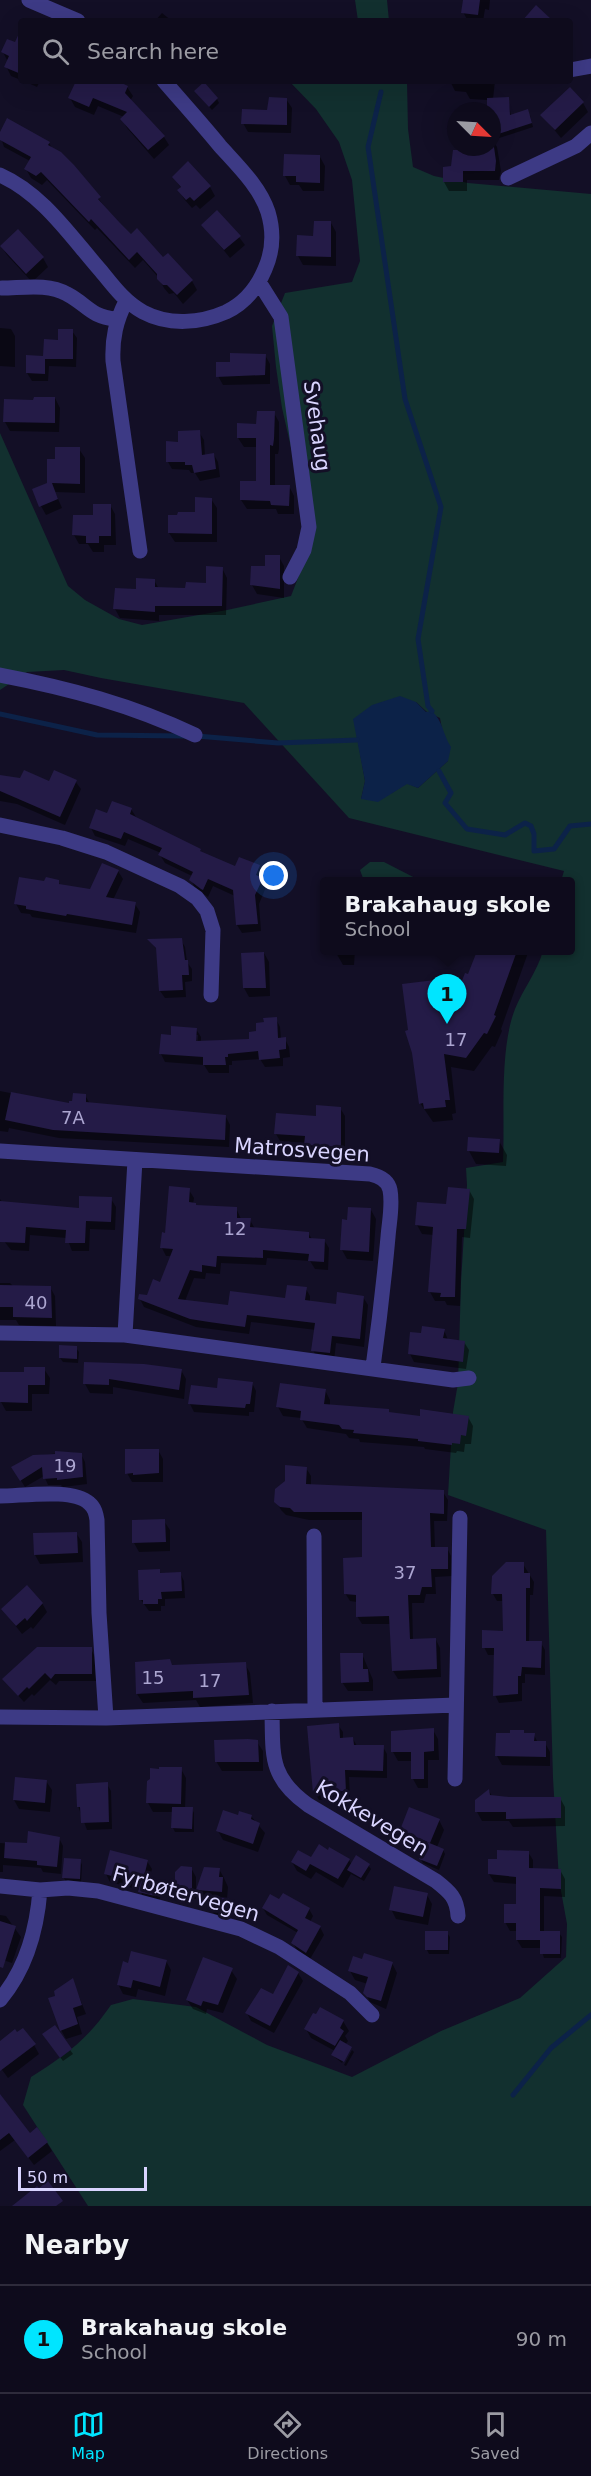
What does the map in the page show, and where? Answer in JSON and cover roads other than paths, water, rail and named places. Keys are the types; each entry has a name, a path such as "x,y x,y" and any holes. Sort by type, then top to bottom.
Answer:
{"street":[{"path":"29,0 72,18"},
{"path":"573,69 591,66"},
{"path":"0,175 26,190 49,210 126,301 145,313 167,320 188,322 212,318 239,306 260,282 270,256 272,235 268,211 255,188 167,84"},
{"path":"508,178 576,146 591,134"},
{"name":"Svehaug","path":"260,282 281,317 309,527 304,550 290,577"},
{"path":"2,288 47,287 67,293 85,308 101,317 116,320"},
{"path":"126,301 116,320 112,342 113,361 140,551"},
{"path":"0,675 48,684 125,705 195,735"},
{"path":"0,825 62,838 106,852 180,886 197,898 207,911 213,930 211,996"},
{"name":"Matrosvegen","path":"0,1151 370,1174 386,1181 390,1190 390,1211 383,1298 373,1367"},
{"path":"125,1335 135,1160"},
{"path":"0,1333 125,1335 373,1367 453,1380 469,1378"},
{"path":"0,1496 68,1495 79,1497 95,1510 106,1718"},
{"path":"455,1779 460,1518"},
{"path":"314,1536 315,1709"},
{"path":"0,1718 106,1718 456,1705"},
{"name":"Kokkevegen","path":"272,1711 275,1765 282,1781 291,1793 436,1881 450,1892 457,1902 458,1916"},
{"name":"Fyrbøtervegen","path":"0,1886 40,1890 68,1888 98,1891 241,1929 279,1947 350,1993 372,2014"},
{"path":"0,2000 29,1952 38,1912 40,1890"}],"water":[{"path":"400,696 416,702 426,712 432,711 436,715 451,747 448,761 418,788 407,784 378,802 361,799 365,781 353,719 372,705"}],"waterway":[{"path":"381,92 368,147 405,399 441,507 418,639 428,706 432,711"},
{"path":"0,714 97,735 185,736"},
{"path":"197,736 278,743 357,740"},
{"path":"439,771 451,793 445,803 467,829 505,835 525,823 531,826 534,834 534,851 554,849 570,826 591,824"},
{"path":"513,2095 551,2048 591,2015"}],"place":[{"name":"Brakahaug skole","path":"447,1024"}]}
